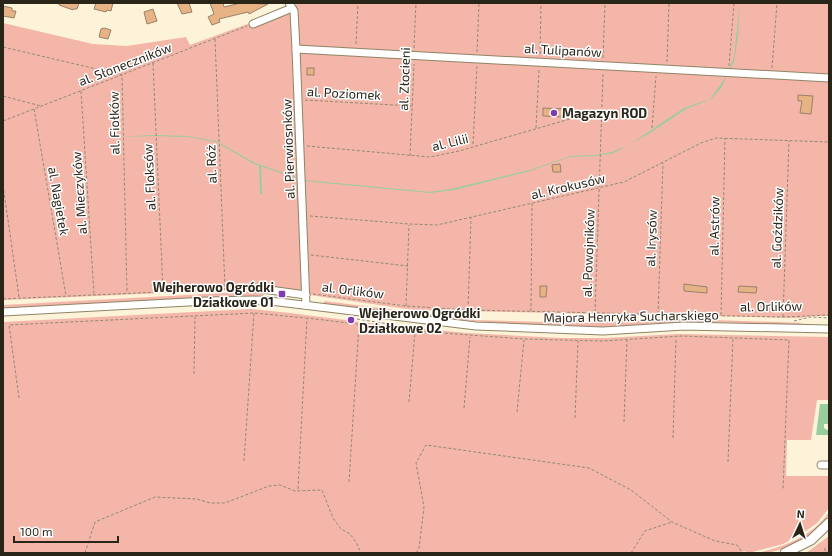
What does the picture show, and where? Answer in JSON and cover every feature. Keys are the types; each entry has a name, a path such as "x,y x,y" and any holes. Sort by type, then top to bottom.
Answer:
{"main road":[{"path":"785,553 811,540 829,523"}],"street":[{"path":"253,24 290,5"},
{"name":"al. Pierwiosnków","path":"290,5 294,11 306,305"},
{"name":"al. Tulipanów","path":"296,49 657,67 829,78"},
{"path":"255,288 306,294"},
{"name":"Majora Henryka Sucharskiego","path":"3,312 244,300 277,301 476,326 556,330 604,331 684,326 829,329"},
{"path":"821,465 829,465"}],"path":[{"path":"356,52 358,3"},
{"name":"al. Złocieni","path":"410,156 416,3"},
{"path":"473,146 479,3"},
{"name":"al. Powojników","path":"595,312 605,3"},
{"path":"667,68 669,3"},
{"path":"728,71 734,3"},
{"path":"771,74 777,3"},
{"name":"al. Słoneczników","path":"3,121 253,24"},
{"name":"al. Róż","path":"214,38 225,288"},
{"name":"al. Fiołków","path":"3,47 122,75 127,293"},
{"name":"al. Floksów","path":"153,62 163,291"},
{"path":"652,128 657,67"},
{"name":"al. Mieczyków","path":"81,91 94,294"},
{"path":"3,96 41,106"},
{"name":"al. Poziomek","path":"298,100 412,106"},
{"name":"al. Nagietek","path":"34,109 66,296"},
{"name":"al. Lilii","path":"300,146 410,156 430,156 445,154 570,118 601,114"},
{"name":"al. Krokusów","path":"303,215 436,225 624,182 701,142 724,137 829,142"},
{"name":"al. Astrów","path":"721,315 724,137"},
{"name":"al. Goździków","path":"782,317 790,140"},
{"name":"al. Irysów","path":"658,314 663,163"},
{"path":"3,185 19,298"},
{"path":"531,311 532,204"},
{"path":"468,310 471,218"},
{"path":"406,306 409,224"},
{"path":"305,254 408,266"},
{"path":"3,299 225,288 255,288"},
{"name":"al. Orlików","path":"306,294 406,306 468,310 782,317 829,315"},
{"path":"244,461 254,313"},
{"path":"19,398 9,325 254,313 415,331 524,339 578,341 676,337 788,340 783,489"},
{"path":"194,374 195,316"},
{"path":"318,320 319,316"},
{"path":"794,321 807,317 829,318"},
{"path":"298,488 307,318"},
{"path":"349,482 360,325"},
{"path":"409,402 415,331"},
{"path":"464,408 470,336"},
{"path":"674,438 676,337"},
{"path":"728,462 733,338"},
{"path":"517,412 524,339"},
{"path":"624,422 627,340"},
{"path":"575,418 578,341"},
{"path":"416,553 419,548 424,507 416,463 426,445 589,468 631,490 672,522 715,541 737,545 742,552"},
{"path":"85,553 96,522 155,497 197,499 210,503 225,503 269,486 280,485 295,491 322,490 334,518 341,529 350,534 361,553"},
{"path":"631,553 645,531 672,522"},
{"path":"825,548 825,553 829,551"}],"shaded area":[{"path":"296,3 829,3 829,316 799,318 414,310 310,295"},
{"path":"740,3 738,37 734,62 721,88 711,99 686,109 632,143 684,108 710,99 726,77 734,57"},
{"path":"291,12 303,292 255,289 4,300 3,23 93,44 127,46 186,37 190,45 253,22"},
{"path":"154,135 187,136 216,141 255,163 304,180 430,192 451,189 530,170 570,156 595,155 612,152 627,146 614,153 595,156 569,157 530,171 454,190 430,193 304,181 254,164 216,142 188,137 116,137"},
{"path":"260,291 266,294 253,297 3,308 3,305"},
{"path":"324,301 475,320 582,323 682,319 804,323 791,325 728,322 680,322 614,327 529,325 392,313 324,304"},
{"path":"251,309 392,326 467,333 561,338 606,338 677,334 829,337 829,400 817,400 811,440 787,440 786,476 829,476 829,508 817,523 799,536 783,544 748,553 745,551 738,553 3,553 3,322"},
{"path":"820,404 829,404 829,424 824,424 824,428 829,431 829,435 816,435"},
{"path":"829,512 829,516 822,524 806,537 788,547 758,553 778,547 807,534 815,528"},
{"path":"829,536 829,553 806,553"}],"building":[{"path":"59,3 79,3 77,9 73,10 59,5"},
{"path":"96,3 113,3 111,11 107,10 106,12 94,9"},
{"path":"177,3 189,3 192,12 182,14"},
{"path":"210,3 223,3 224,7 241,3 268,4 249,14 248,12 219,19 220,22 212,25 208,17 214,14"},
{"path":"3,6 12,8 12,11 16,11 14,18 3,16"},
{"path":"153,9 157,21 147,24 144,12"},
{"path":"104,28 111,30 108,39 99,37 101,29"},
{"path":"307,68 314,68 314,75 307,75"},
{"path":"798,95 813,96 811,114 800,113 802,101 798,101"},
{"name":"Magazyn ROD","path":"543,108 566,109 565,117 543,116"},
{"path":"560,164 561,172 553,172 552,165"},
{"path":"684,284 707,287 707,293 684,291"},
{"path":"540,286 547,286 546,297 540,297"},
{"path":"739,286 757,287 756,293 738,292"}],"waterway":[{"path":"260,166 261,193"}],"place":[{"name":"Magazyn ROD","path":"554,113"},
{"name":"Wejherowo Ogródki Działkowe 01","path":"282,294"},
{"name":"Wejherowo Ogródki Działkowe 02","path":"351,320"}]}
